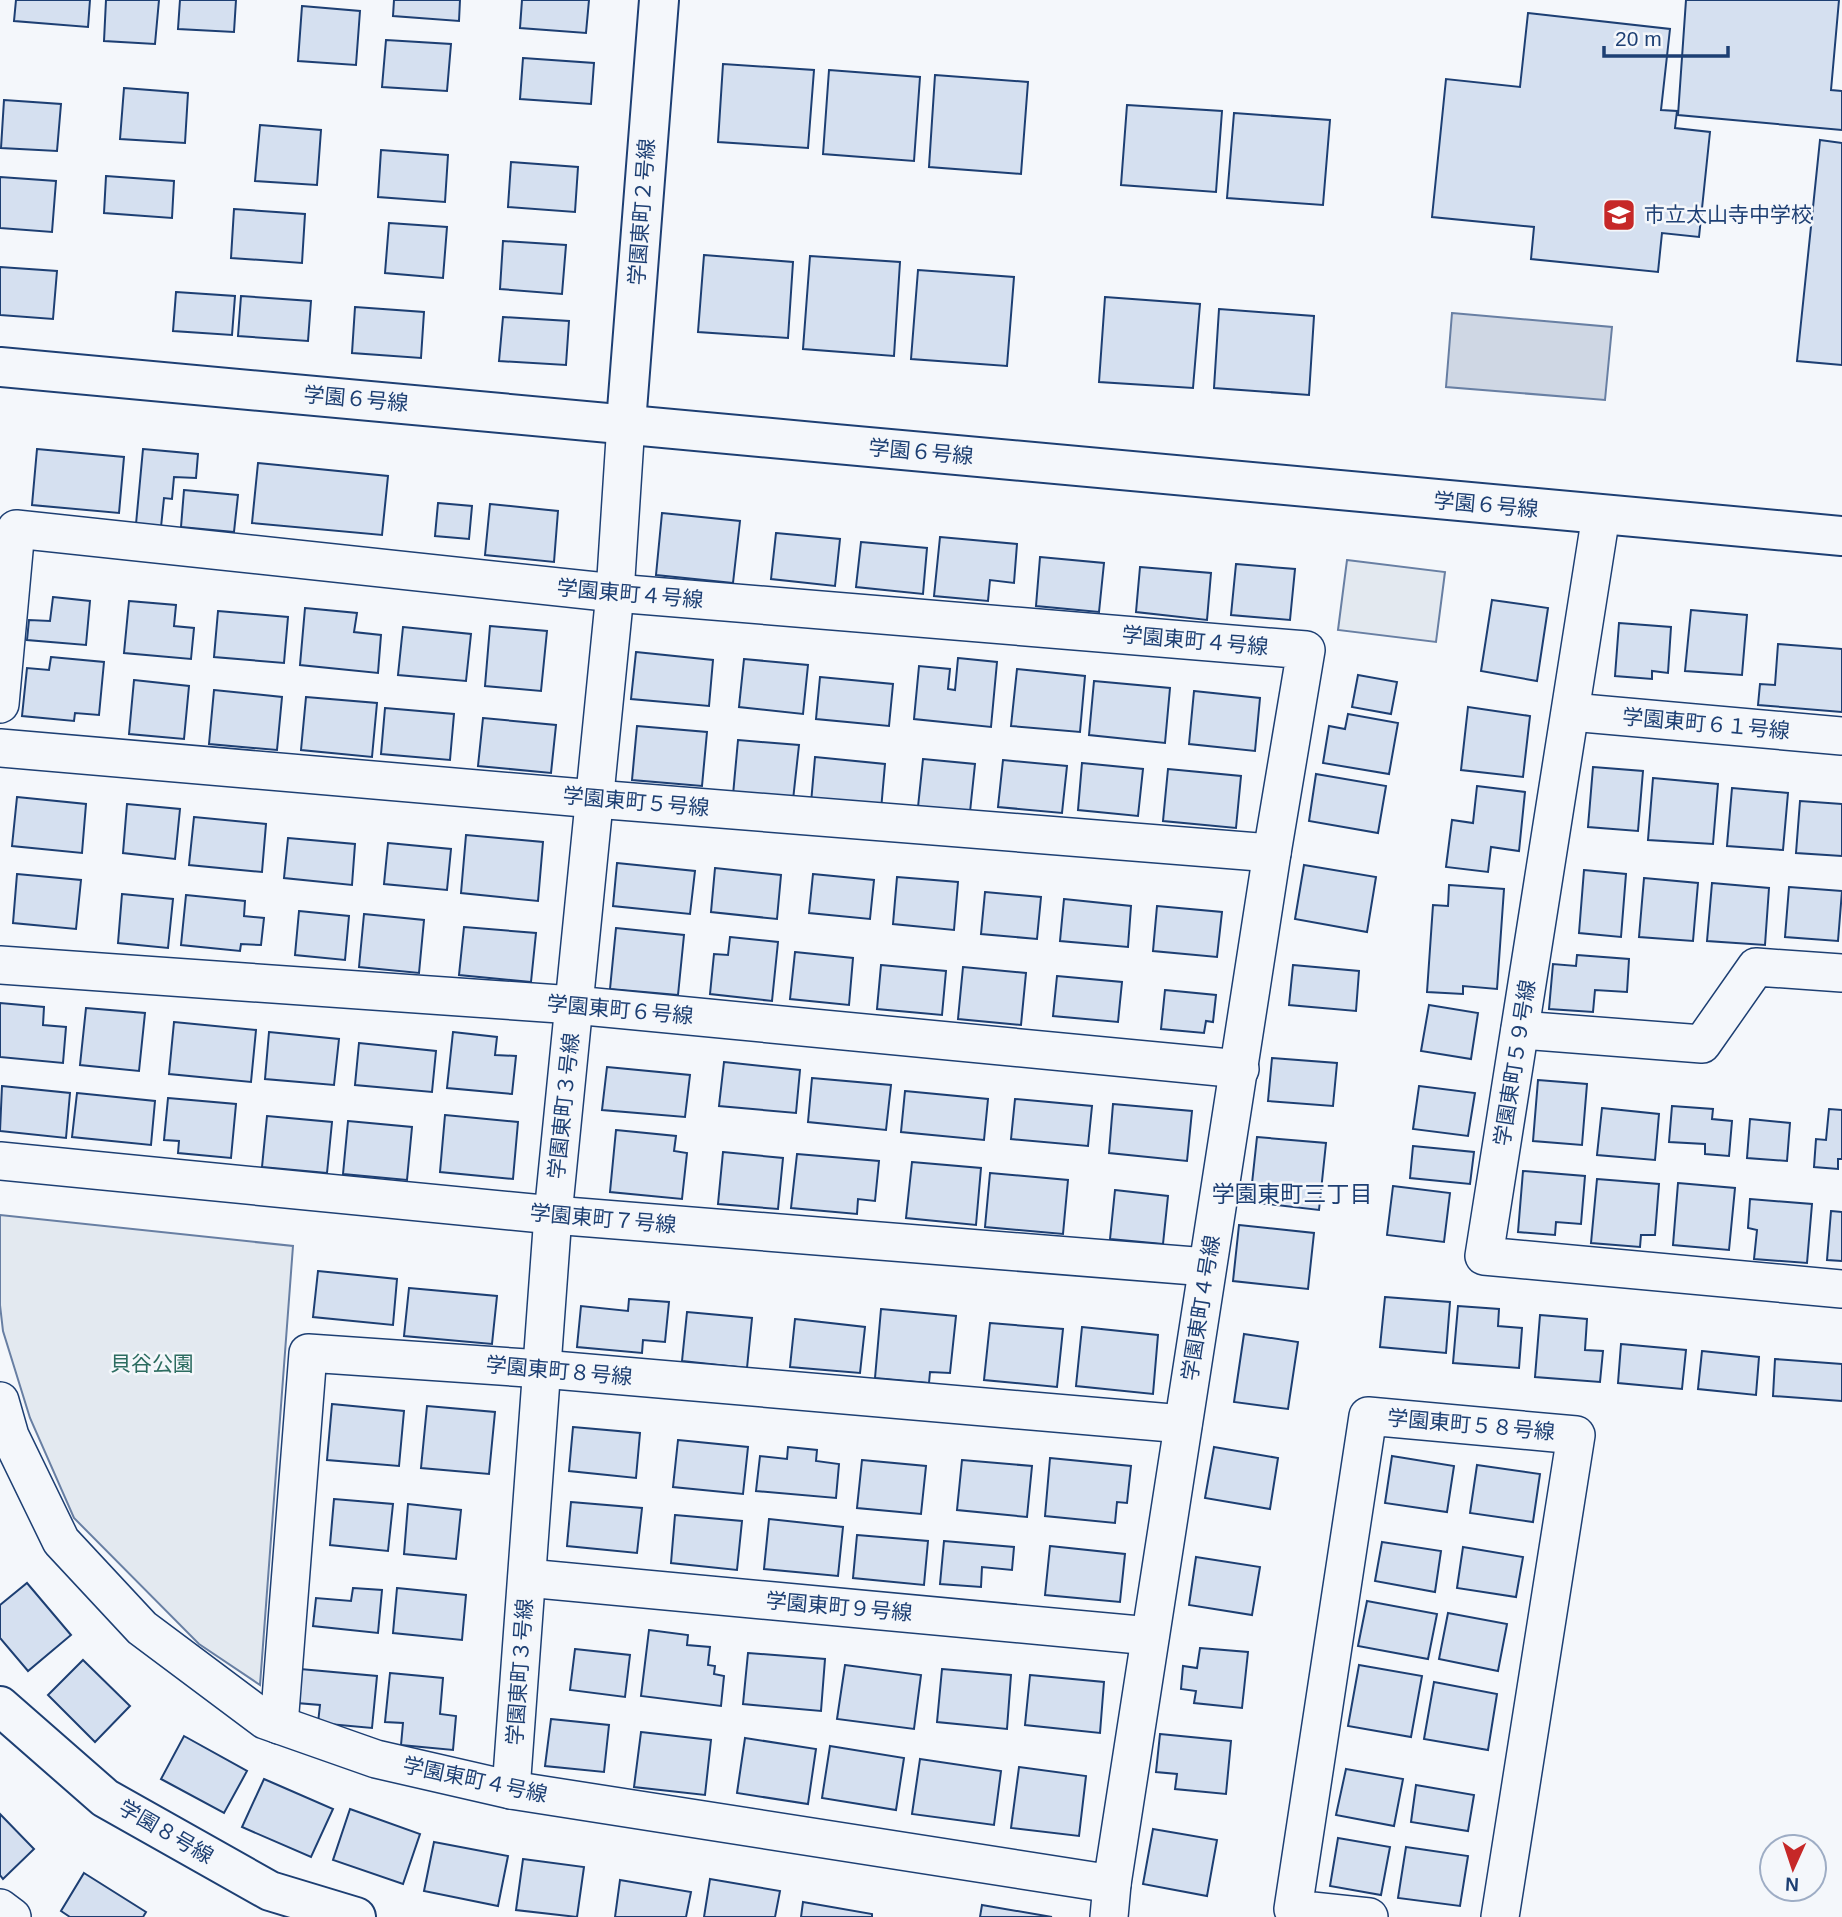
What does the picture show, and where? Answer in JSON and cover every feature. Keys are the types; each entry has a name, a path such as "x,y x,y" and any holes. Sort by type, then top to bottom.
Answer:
{"street":[{"name":"学園東町２号線","path":"625,423 659,0"},
{"name":"学園６号線","path":"0,367 1842,536"},
{"name":"学園東町３号線","path":"512,1790 553,1215 615,593 625,423"},
{"name":"学園東町５９号線","path":"1601,515 1484,1256 1842,1289"},
{"name":"学園東町４号線","path":"0,704 16,529 615,593 1306,650 1207,1267 1111,1900 512,1790 376,1759 265,1720 142,1628 61,1541 10,1436 0,1401"},
{"name":"学園東町６１号線","path":"1571,712 1842,736"},
{"name":"学園東町５号線","path":"0,748 1272,853"},
{"name":"学園東町６号線","path":"0,965 574,1005 1240,1069"},
{"path":"1520,1030 1702,1044 1756,967 1842,973"},
{"name":"学園東町７号線","path":"0,1161 553,1215 1207,1267"},
{"name":"学園東町８号線","path":"279,1725 308,1353 542,1369 1183,1424"},
{"name":"学園東町５８号線","path":"1369,1917 1293,1909 1368,1416 1576,1434 1500,1917"},
{"name":"学園東町９号線","path":"527,1578 1150,1636"},
{"name":"学園８号線","path":"0,1706 105,1798 270,1891 356,1917"},
{"path":"0,1908 12,1917"}],"green space":[{"path":"1347,560 1445,572 1436,642 1338,630"},
{"name":"貝谷公園","path":"0,1215 293,1246 260,1685 199,1644 74,1518 30,1418 3,1331 0,1305"}],"shaded area":[{"path":"1452,313 1612,327 1605,400 1446,387"}],"building":[{"path":"16,0 90,0 88,27 14,21"},
{"path":"106,0 159,0 155,44 104,41"},
{"path":"180,0 236,0 234,32 178,29"},
{"path":"394,0 460,0 459,21 393,16"},
{"path":"522,0 589,0 586,33 520,28"},
{"path":"1686,0 1839,0 1831,90 1842,91 1842,130 1678,115"},
{"path":"302,6 360,11 356,65 298,61"},
{"path":"1528,13 1670,29 1661,110 1677,111 1675,128 1710,132 1699,237 1662,233 1658,272 1531,259 1534,227 1432,217 1446,79 1520,87"},
{"path":"386,40 451,44 447,91 382,87"},
{"path":"523,58 594,63 591,104 520,99"},
{"path":"723,64 814,70 808,148 718,142"},
{"path":"829,70 920,77 914,161 823,154"},
{"path":"935,75 1028,82 1021,174 929,167"},
{"path":"124,88 188,93 185,143 120,139"},
{"path":"4,100 61,104 57,151 1,148"},
{"path":"1127,105 1222,111 1216,192 1121,185"},
{"path":"1234,113 1330,120 1323,205 1227,198"},
{"path":"260,125 321,130 317,185 255,181"},
{"path":"1820,140 1842,143 1842,365 1797,361"},
{"path":"381,150 448,155 445,202 378,197"},
{"path":"511,162 578,167 575,212 508,207"},
{"path":"106,176 174,181 172,218 104,213"},
{"path":"0,177 56,181 52,232 0,228"},
{"path":"234,209 305,214 302,263 231,258"},
{"path":"389,223 447,227 443,278 385,273"},
{"path":"503,241 566,245 562,294 500,289"},
{"path":"704,255 793,262 788,338 698,332"},
{"path":"810,256 900,262 894,356 803,349"},
{"path":"0,267 57,271 53,319 0,315"},
{"path":"918,270 1014,277 1007,366 911,359"},
{"path":"176,292 235,296 232,335 173,331"},
{"path":"241,296 311,301 308,341 238,336"},
{"path":"1105,297 1200,304 1193,388 1099,382"},
{"path":"355,307 424,312 421,358 352,353"},
{"path":"1219,309 1314,316 1309,395 1214,388"},
{"path":"503,317 569,321 566,365 499,361"},
{"path":"37,449 124,457 119,513 32,505"},
{"path":"143,449 198,454 196,478 174,477 172,499 164,498 161,527 136,524"},
{"path":"258,463 388,476 382,535 252,523"},
{"path":"184,490 238,495 234,532 181,527"},
{"path":"438,503 472,506 469,539 435,536"},
{"path":"490,504 558,511 554,562 485,555"},
{"path":"662,513 740,521 733,583 656,575"},
{"path":"776,533 840,539 835,586 771,579"},
{"path":"940,537 1017,544 1014,583 990,580 988,601 934,596"},
{"path":"861,542 927,548 923,594 856,587"},
{"path":"1040,557 1104,563 1099,612 1036,606"},
{"path":"1236,564 1295,569 1290,620 1231,615"},
{"path":"1140,567 1211,573 1207,620 1136,612"},
{"path":"53,597 90,601 86,645 27,640 29,620 50,621"},
{"path":"1492,600 1548,608 1537,681 1481,671"},
{"path":"129,601 176,605 174,626 194,628 191,659 124,653"},
{"path":"305,608 357,613 354,632 381,635 378,673 300,665"},
{"path":"1691,610 1747,615 1742,675 1685,671"},
{"path":"218,611 288,617 284,663 214,657"},
{"path":"1619,623 1671,627 1668,673 1652,671 1652,679 1615,676"},
{"path":"490,626 547,631 541,691 485,686"},
{"path":"403,627 471,634 466,681 398,675"},
{"path":"1778,644 1842,649 1842,712 1758,705 1760,684 1775,685"},
{"path":"636,652 713,660 709,706 631,699"},
{"path":"51,657 104,662 99,715 75,713 74,721 22,716 27,668 49,670"},
{"path":"958,658 997,662 991,727 914,719 919,666 950,669 948,689 955,690"},
{"path":"744,659 808,665 803,714 739,707"},
{"path":"1017,669 1085,676 1080,732 1011,726"},
{"path":"1358,675 1397,682 1391,714 1352,707"},
{"path":"820,677 893,684 889,726 816,719"},
{"path":"134,680 189,686 184,739 129,734"},
{"path":"1094,681 1170,688 1165,743 1089,735"},
{"path":"214,690 282,697 277,750 209,744"},
{"path":"1194,691 1260,698 1255,751 1189,744"},
{"path":"306,697 377,703 372,757 301,750"},
{"path":"1468,707 1530,716 1523,777 1461,770"},
{"path":"385,708 454,714 450,760 381,754"},
{"path":"1348,714 1398,723 1389,774 1323,763 1329,726 1345,729"},
{"path":"483,718 556,725 551,773 478,766"},
{"path":"637,726 707,732 702,786 632,780"},
{"path":"738,740 799,745 793,800 733,795"},
{"path":"815,757 885,764 881,810 811,803"},
{"path":"923,759 975,764 970,812 918,807"},
{"path":"1003,760 1067,766 1062,813 998,807"},
{"path":"1082,763 1143,769 1138,816 1078,810"},
{"path":"1593,767 1643,771 1638,831 1588,827"},
{"path":"1168,769 1241,776 1236,828 1163,821"},
{"path":"1316,774 1386,786 1378,833 1309,821"},
{"path":"1653,778 1718,784 1713,844 1648,840"},
{"path":"1477,786 1525,792 1519,851 1491,847 1488,872 1446,867 1452,820 1473,823"},
{"path":"1732,788 1788,793 1783,850 1727,846"},
{"path":"17,797 86,804 82,853 12,846"},
{"path":"1800,801 1842,804 1842,856 1796,853"},
{"path":"127,804 180,809 175,859 123,853"},
{"path":"194,817 266,824 262,872 189,865"},
{"path":"466,835 543,842 538,901 461,893"},
{"path":"288,838 355,844 352,885 284,878"},
{"path":"388,843 451,849 447,890 384,884"},
{"path":"617,863 695,871 690,914 613,906"},
{"path":"1304,865 1376,877 1367,932 1295,919"},
{"path":"715,868 781,875 777,919 711,912"},
{"path":"1584,870 1626,874 1621,937 1579,933"},
{"path":"17,874 81,880 76,929 13,923"},
{"path":"813,874 874,880 870,919 809,913"},
{"path":"897,877 958,882 954,930 893,924"},
{"path":"1644,878 1698,883 1693,941 1639,937"},
{"path":"1712,883 1769,888 1765,945 1707,941"},
{"path":"1449,885 1504,889 1497,989 1463,986 1463,994 1427,992 1433,905 1448,906"},
{"path":"1789,887 1842,891 1838,941 1785,937"},
{"path":"985,892 1041,897 1037,939 981,934"},
{"path":"122,894 173,899 168,948 118,943"},
{"path":"186,895 245,901 244,916 264,918 261,945 241,944 240,951 181,945"},
{"path":"1064,899 1131,906 1128,947 1060,941"},
{"path":"1157,906 1222,912 1217,957 1153,951"},
{"path":"299,911 349,916 345,960 295,955"},
{"path":"364,914 424,920 419,973 359,967"},
{"path":"464,927 536,933 531,982 459,975"},
{"path":"616,928 684,935 678,995 610,989"},
{"path":"730,937 778,942 772,1001 710,994 714,954 728,955"},
{"path":"795,952 853,958 849,1005 790,999"},
{"path":"1577,955 1629,959 1627,992 1595,990 1593,1012 1549,1009 1553,964 1576,966"},
{"path":"881,965 946,971 942,1015 877,1009"},
{"path":"1293,965 1359,971 1356,1011 1289,1005"},
{"path":"963,967 1026,973 1021,1025 958,1019"},
{"path":"1057,976 1122,982 1118,1022 1053,1016"},
{"path":"1165,990 1216,995 1213,1022 1206,1021 1204,1033 1161,1029"},
{"path":"0,1003 44,1007 43,1025 66,1027 63,1063 0,1057"},
{"path":"1429,1005 1478,1013 1471,1059 1421,1051"},
{"path":"86,1008 145,1013 139,1071 80,1065"},
{"path":"174,1022 256,1030 251,1082 169,1074"},
{"path":"269,1032 339,1039 334,1085 265,1079"},
{"path":"453,1032 497,1037 495,1055 516,1056 512,1094 447,1088"},
{"path":"359,1043 436,1051 432,1092 355,1085"},
{"path":"1272,1058 1337,1063 1333,1106 1268,1101"},
{"path":"724,1062 800,1070 796,1113 719,1106"},
{"path":"607,1067 690,1075 685,1117 602,1110"},
{"path":"812,1078 891,1085 886,1130 808,1122"},
{"path":"1538,1080 1587,1084 1582,1145 1533,1141"},
{"path":"2,1086 70,1093 66,1138 0,1131"},
{"path":"1419,1086 1475,1093 1468,1136 1413,1129"},
{"path":"905,1091 988,1099 984,1140 901,1132"},
{"path":"77,1093 155,1101 151,1145 72,1137"},
{"path":"168,1098 236,1104 231,1158 178,1153 179,1141 164,1140"},
{"path":"1015,1099 1092,1106 1088,1146 1011,1139"},
{"path":"1113,1104 1192,1111 1187,1161 1109,1153"},
{"path":"1672,1106 1713,1109 1712,1119 1732,1121 1729,1156 1705,1154 1705,1144 1669,1142"},
{"path":"1602,1108 1659,1114 1655,1160 1597,1155"},
{"path":"1829,1109 1842,1110 1842,1159 1838,1159 1838,1169 1814,1167 1816,1139 1826,1140"},
{"path":"445,1115 518,1122 513,1179 440,1172"},
{"path":"267,1116 332,1122 327,1173 262,1167"},
{"path":"1750,1119 1790,1123 1787,1161 1747,1158"},
{"path":"348,1121 412,1127 407,1180 343,1174"},
{"path":"616,1130 676,1136 674,1151 687,1153 682,1199 610,1192"},
{"path":"1257,1137 1326,1143 1319,1210 1250,1202"},
{"path":"1413,1146 1474,1152 1470,1184 1410,1178"},
{"path":"723,1152 783,1158 778,1209 718,1204"},
{"path":"797,1154 879,1161 875,1201 858,1199 857,1214 791,1208"},
{"path":"912,1162 981,1168 976,1225 906,1218"},
{"path":"1523,1171 1585,1176 1581,1224 1556,1222 1555,1235 1518,1232"},
{"path":"990,1173 1068,1180 1063,1234 985,1227"},
{"path":"1597,1179 1659,1184 1655,1235 1641,1235 1640,1247 1591,1243"},
{"path":"1678,1183 1735,1188 1729,1250 1673,1245"},
{"path":"1393,1186 1450,1193 1444,1242 1387,1235"},
{"path":"1115,1190 1168,1196 1163,1244 1110,1239"},
{"path":"1750,1199 1812,1204 1807,1263 1754,1259 1757,1230 1748,1228"},
{"path":"1831,1211 1842,1212 1842,1261 1827,1260"},
{"path":"1239,1225 1314,1233 1308,1289 1233,1281"},
{"path":"318,1271 397,1279 393,1325 313,1317"},
{"path":"409,1288 497,1296 492,1344 404,1336"},
{"path":"1385,1297 1450,1302 1446,1353 1380,1347"},
{"path":"629,1299 669,1302 665,1342 643,1340 642,1353 577,1347 581,1306 628,1311"},
{"path":"1458,1306 1499,1309 1498,1326 1522,1328 1519,1368 1453,1363"},
{"path":"881,1309 956,1316 950,1373 930,1372 929,1383 875,1378"},
{"path":"687,1312 752,1318 747,1368 682,1361"},
{"path":"1540,1315 1587,1319 1585,1350 1603,1351 1600,1382 1535,1377"},
{"path":"795,1319 865,1327 860,1373 790,1367"},
{"path":"990,1323 1063,1329 1057,1387 984,1380"},
{"path":"1082,1327 1158,1335 1153,1394 1076,1386"},
{"path":"1244,1334 1298,1342 1288,1409 1234,1402"},
{"path":"1621,1344 1686,1350 1682,1389 1618,1383"},
{"path":"1702,1351 1759,1357 1756,1395 1698,1389"},
{"path":"1775,1359 1842,1364 1842,1401 1773,1396"},
{"path":"332,1404 404,1411 399,1466 327,1460"},
{"path":"427,1406 495,1412 489,1474 421,1468"},
{"path":"573,1427 640,1433 636,1478 569,1471"},
{"path":"678,1440 748,1447 743,1494 673,1487"},
{"path":"788,1447 817,1450 816,1461 839,1464 836,1498 756,1491 760,1456 787,1459"},
{"path":"1214,1447 1278,1458 1270,1509 1205,1498"},
{"path":"1392,1456 1454,1466 1447,1512 1385,1503"},
{"path":"1050,1458 1131,1466 1127,1503 1117,1502 1115,1523 1045,1516"},
{"path":"862,1460 926,1466 921,1514 857,1508"},
{"path":"962,1460 1032,1466 1027,1517 957,1510"},
{"path":"1477,1465 1540,1474 1533,1522 1470,1513"},
{"path":"334,1499 393,1504 388,1551 330,1545"},
{"path":"571,1502 642,1508 637,1553 567,1546"},
{"path":"408,1504 461,1510 456,1559 404,1554"},
{"path":"675,1515 742,1521 737,1570 671,1563"},
{"path":"769,1519 843,1527 838,1576 764,1569"},
{"path":"857,1535 928,1541 924,1585 853,1578"},
{"path":"944,1541 1014,1547 1012,1570 982,1567 981,1587 940,1584"},
{"path":"1382,1542 1441,1551 1435,1592 1375,1581"},
{"path":"1050,1546 1125,1554 1120,1602 1045,1595"},
{"path":"1463,1547 1523,1557 1516,1597 1457,1588"},
{"path":"1196,1557 1260,1567 1252,1615 1189,1605"},
{"path":"27,1583 71,1635 28,1671 0,1638 0,1605"},
{"path":"353,1588 382,1590 378,1633 313,1626 316,1598 351,1601"},
{"path":"397,1588 466,1595 462,1640 393,1633"},
{"path":"1367,1601 1437,1614 1428,1659 1358,1646"},
{"path":"1448,1613 1507,1624 1498,1671 1439,1659"},
{"path":"649,1630 688,1635 687,1645 710,1647 708,1665 715,1666 714,1674 724,1676 721,1706 641,1696"},
{"path":"1200,1648 1248,1652 1242,1708 1194,1703 1196,1691 1181,1689 1183,1666 1197,1668"},
{"path":"575,1649 630,1655 625,1697 570,1690"},
{"path":"748,1653 825,1659 821,1711 743,1704"},
{"path":"83,1660 130,1706 95,1742 48,1695"},
{"path":"845,1665 921,1675 914,1729 837,1719"},
{"path":"1359,1665 1422,1676 1411,1737 1348,1726"},
{"path":"300,1669 377,1676 372,1728 318,1723 320,1705 297,1703"},
{"path":"942,1669 1011,1675 1007,1729 937,1722"},
{"path":"390,1673 443,1678 440,1714 456,1716 453,1750 401,1745 403,1723 385,1722"},
{"path":"1030,1675 1104,1682 1100,1733 1025,1725"},
{"path":"1434,1682 1497,1694 1488,1750 1424,1739"},
{"path":"551,1719 609,1725 604,1772 545,1766"},
{"path":"641,1732 711,1740 705,1795 634,1787"},
{"path":"1160,1734 1231,1741 1226,1794 1175,1789 1177,1774 1156,1772"},
{"path":"184,1736 247,1771 224,1813 161,1779"},
{"path":"745,1738 816,1749 808,1804 737,1793"},
{"path":"830,1746 904,1758 896,1810 822,1798"},
{"path":"920,1759 1001,1771 994,1825 912,1814"},
{"path":"1019,1767 1086,1776 1079,1836 1011,1828"},
{"path":"1346,1769 1403,1779 1394,1826 1336,1815"},
{"path":"264,1779 333,1809 311,1857 242,1827"},
{"path":"1416,1785 1474,1795 1468,1831 1411,1822"},
{"path":"350,1809 420,1834 403,1884 333,1860"},
{"path":"0,1814 34,1849 3,1879 0,1875"},
{"path":"1153,1829 1217,1840 1207,1896 1143,1884"},
{"path":"1338,1838 1390,1847 1381,1895 1330,1886"},
{"path":"434,1842 508,1856 498,1906 424,1891"},
{"path":"1406,1847 1468,1856 1460,1906 1398,1898"},
{"path":"523,1859 584,1867 577,1917 516,1910"},
{"path":"84,1873 146,1912 143,1917 70,1917 61,1911"},
{"path":"710,1879 780,1891 775,1917 704,1917"},
{"path":"620,1880 691,1892 686,1917 615,1917"},
{"path":"803,1902 872,1914 872,1917 801,1917"},
{"path":"982,1905 1052,1917 980,1917"}],"place":[{"name":"市立太山寺中学校","path":"1619,215"}],"district":[{"name":"学園東町三丁目","path":"1292,1194"}]}
